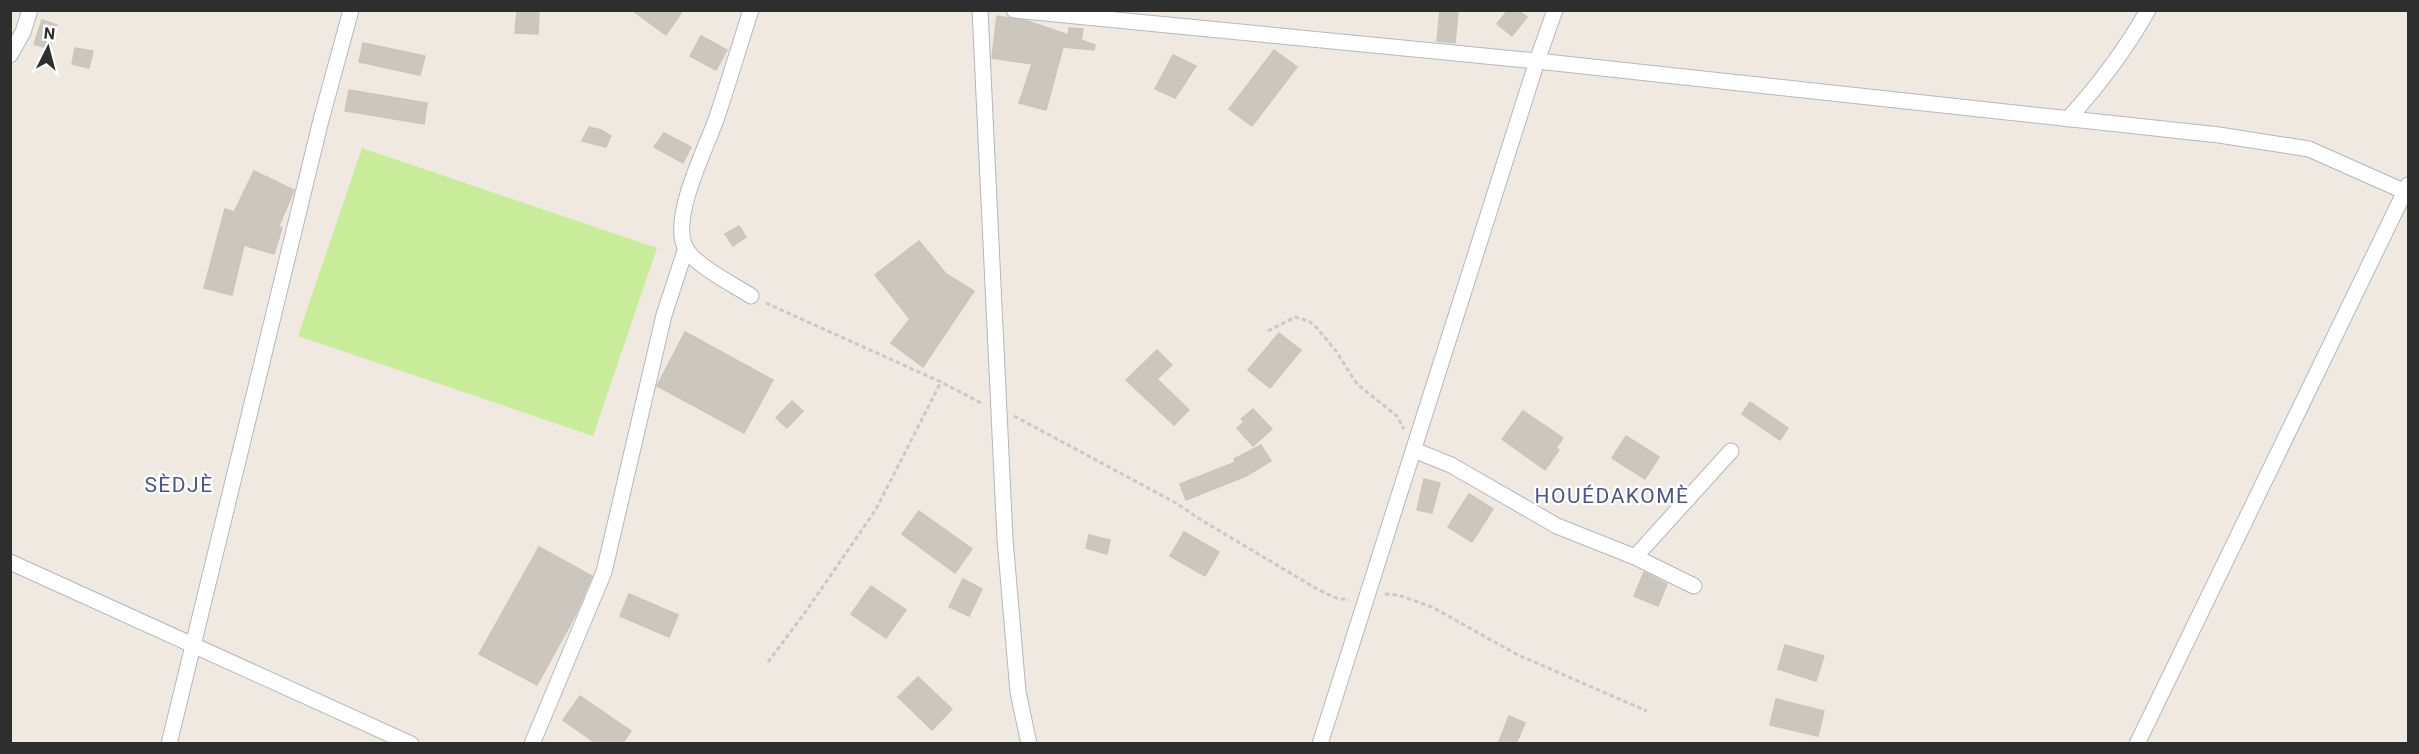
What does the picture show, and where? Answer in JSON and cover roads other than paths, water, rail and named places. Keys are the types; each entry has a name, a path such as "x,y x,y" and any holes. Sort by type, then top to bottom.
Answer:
{"street":[{"path":"10,56 23,32 30,10"},
{"path":"169,744 321,120 351,10"},
{"path":"751,10 716,121 695,173 681,232 686,248 704,265 751,296"},
{"path":"980,10 1008,574 1018,692 1029,744"},
{"path":"1014,10 1537,61 2218,135 2309,149 2407,190 2137,744"},
{"path":"1320,744 1555,10"},
{"path":"2068,120 2087,99 2126,47 2148,10"},
{"path":"532,744 604,572 664,315 686,248"},
{"path":"1413,450 1451,465 1557,526 1635,557 1694,586"},
{"path":"1635,557 1731,451"},
{"path":"10,562 411,744"}],"district":[{"name":"SÈDJÈ","path":"179,485"},
{"name":"HOUÉDAKOMÈ","path":"1612,496"}]}
